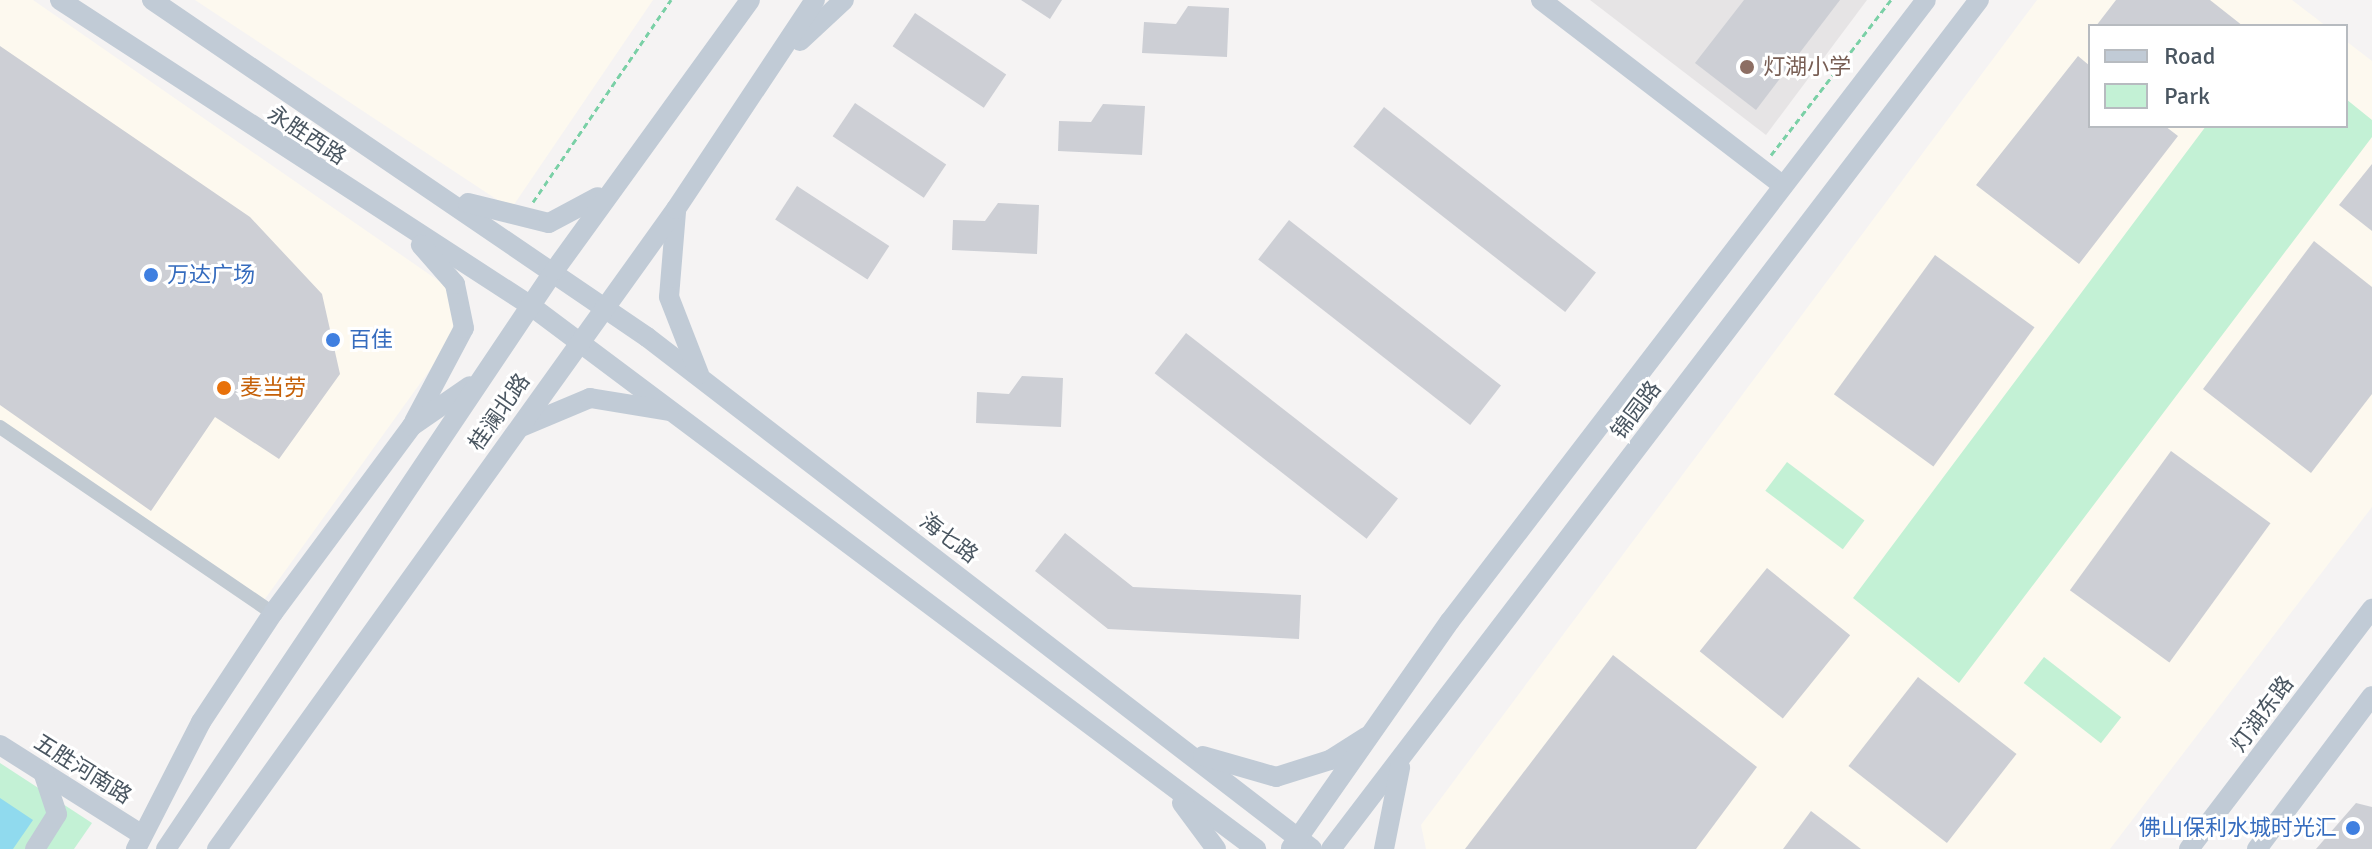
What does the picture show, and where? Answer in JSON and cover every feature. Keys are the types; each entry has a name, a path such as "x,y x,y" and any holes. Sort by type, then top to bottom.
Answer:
{"main road":[{"name":"永胜西路","path":"60,0 408,230 531,306 678,413 1162,779"},
{"name":"永胜西路","path":"152,0 554,271"},
{"path":"727,28 740,0"},
{"name":"桂澜北路","path":"166,849 554,271 750,0"},
{"name":"桂澜北路","path":"217,849 676,209 785,54 815,0"},
{"path":"785,54 844,0"},
{"path":"1541,0 1783,186"},
{"name":"锦园路","path":"1300,845 1450,621 1926,0"},
{"name":"锦园路","path":"1331,849 1979,0"},
{"path":"435,190 519,221 549,223 581,212 619,179"},
{"path":"676,209 669,297 700,378"},
{"path":"139,841 201,722 273,613 412,426 464,328 465,305 408,230"},
{"name":"海七路","path":"554,271 700,378 1186,750 1300,845"},
{"path":"412,426 480,379"},
{"path":"517,429 590,398 678,413"},
{"name":"灯湖东路","path":"2189,849 2372,609"},
{"path":"2257,849 2372,696"},
{"path":"1186,750 1276,777 1330,760 1376,730"},
{"name":"五胜河南路","path":"0,745 139,841"},
{"path":"1384,849 1405,752"},
{"path":"35,849 57,814 42,772"},
{"path":"1162,779 1216,849"},
{"path":"1162,779 1256,849"}],"street":[{"path":"0,427 273,613"}],"path":[{"path":"519,221 671,0"},
{"path":"1760,168 1891,0"}],"shaded area":[{"path":"0,0 33,0 449,288 454,322 447,346 262,603 0,422"},
{"path":"195,0 653,0 511,209"},
{"name":"灯湖小学","path":"1590,0 1867,0 1766,135"},
{"path":"2037,0 2292,0 2323,24 2088,24 2088,128 2348,128 2348,43 2372,61 2372,507 2110,849 1426,849 1421,825"}],"green space":[{"path":"2348,101 2372,120 2372,137 1959,683 1853,598 2205,128 2348,128"},
{"path":"1787,462 1864,520 1843,549 1765,491"},
{"path":"2044,657 2121,717 2101,743 2024,683"},
{"path":"0,763 92,823 74,849 0,849"}],"water":[{"path":"0,798 33,820 13,849 0,849"}],"building":[{"path":"1021,0 1062,0 1050,19"},
{"path":"1744,0 1840,0 1756,110 1695,63"},
{"path":"2116,0 2210,0 2240,24 2098,24"},
{"path":"1188,6 1229,8 1227,57 1142,53 1144,22 1176,24"},
{"path":"915,13 1006,75 984,108 893,46"},
{"name":"万达广场","path":"0,46 250,217 322,294 340,374 279,459 215,417 151,511 0,405"},
{"path":"2078,56 2088,64 2088,128 2168,128 2178,136 2079,264 1976,185"},
{"path":"855,103 946,165 924,198 833,136"},
{"path":"1103,104 1145,106 1142,155 1058,151 1059,121 1091,122"},
{"path":"1384,107 1596,273 1565,312 1353,146"},
{"path":"2372,164 2372,231 2339,205"},
{"path":"797,186 889,246 867,279 775,220"},
{"path":"998,203 1039,205 1037,254 952,250 953,220 985,221"},
{"path":"1289,220 1501,386 1470,425 1258,259"},
{"path":"2314,241 2372,287 2372,394 2311,473 2203,389"},
{"path":"1935,255 2035,327 1933,466 1834,394"},
{"path":"1186,333 1398,499 1367,539 1155,373"},
{"path":"1022,376 1063,378 1061,427 976,423 977,392 1009,394"},
{"path":"2171,451 2271,523 2169,662 2070,590"},
{"path":"1065,533 1133,587 1301,595 1299,639 1108,629 1035,571"},
{"path":"1767,568 1850,635 1783,718 1700,651"},
{"path":"1613,655 1757,767 1696,849 1465,849"},
{"path":"1918,677 2017,754 1947,843 1848,766"},
{"name":"佛山保利水城时光汇","path":"2356,803 2372,807 2372,849 2316,849"},
{"path":"1811,811 1861,849 1783,849"}],"place":[{"name":"灯湖小学","path":"1747,67"},
{"name":"万达广场","path":"151,275"},
{"name":"百佳","path":"333,340"},
{"name":"麦当劳","path":"224,388"},
{"name":"佛山保利水城时光汇","path":"2353,828"}]}
